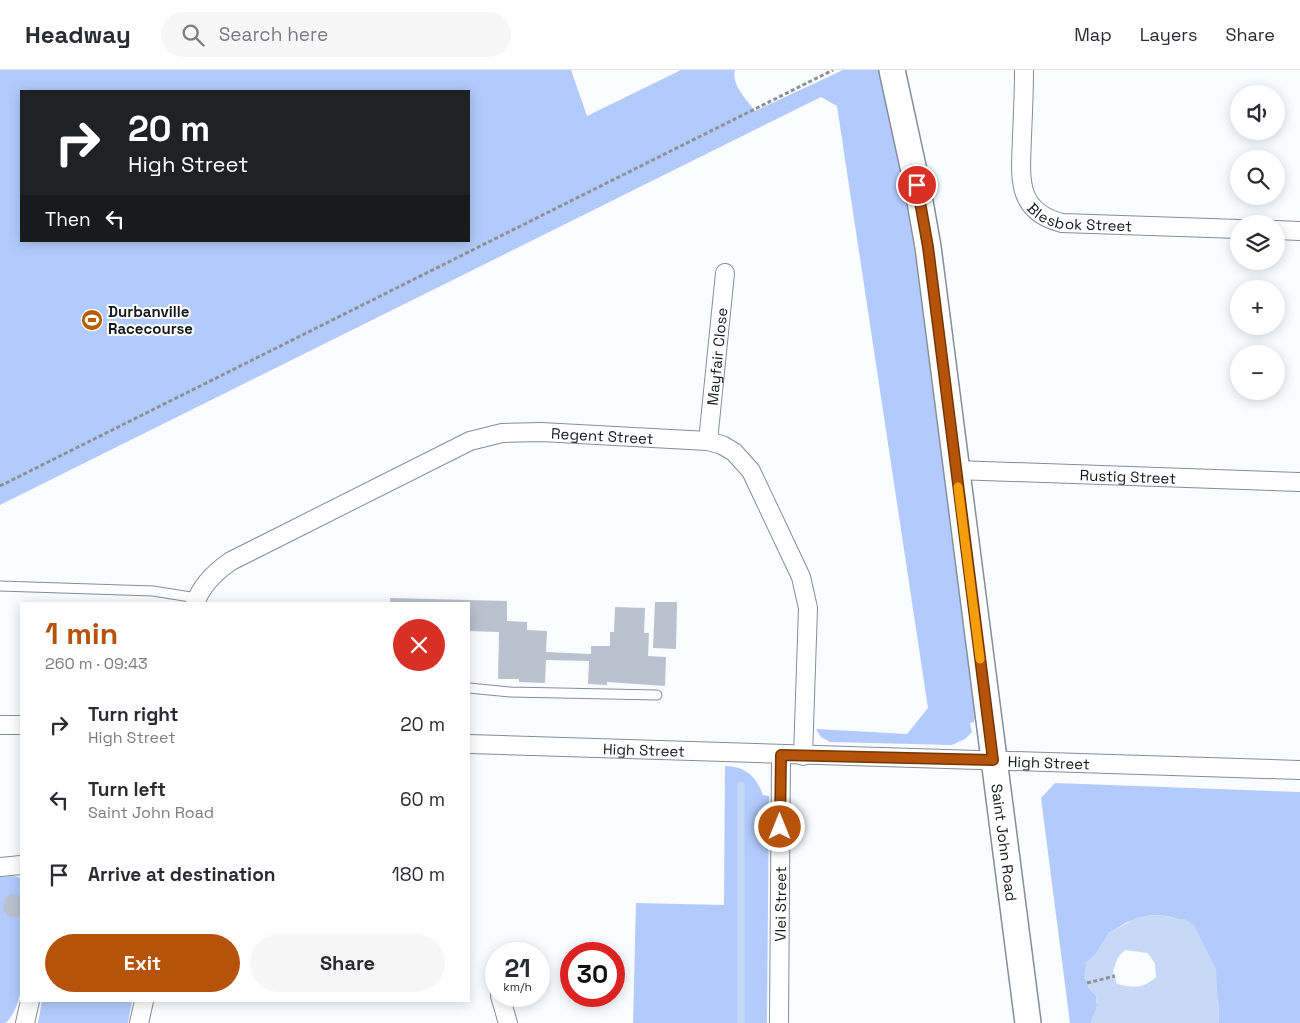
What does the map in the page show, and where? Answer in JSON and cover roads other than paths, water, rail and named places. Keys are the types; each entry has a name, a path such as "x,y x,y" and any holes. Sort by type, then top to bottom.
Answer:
{"main road":[{"name":"Saint John Road","path":"892,70 917,185 928,247 1028,1023"}],"street":[{"name":"Blesbok Street","path":"1024,70 1020,175 1024,195 1036,211 1052,221 1062,223 1230,229"},
{"path":"1285,230 1300,231"},
{"name":"Mayfair Close","path":"708,441 726,273"},
{"name":"Regent Street","path":"196,601 211,577 231,561 470,441 502,433 541,432 708,441 722,445 734,452 751,471 796,564 803,584 808,608 803,756"},
{"name":"Rustig Street","path":"956,470 1300,482"},
{"path":"0,724 20,725"},
{"name":"High Street","path":"470,744 803,756 1300,770"},
{"name":"Vlei Street","path":"779,1023 781,755"},
{"path":"0,867 20,865"},
{"path":"25,1023 30,1002"},
{"path":"140,1023 144,1002"},
{"path":"503,1007 508,1023"}],"lane":[{"path":"0,586 154,591 196,601"},
{"path":"470,688 510,692 656,695"}],"waterway":[{"path":"741,785 741,1023"}],"place":[{"name":"Durbanville Racecourse","path":"92,320"}]}
